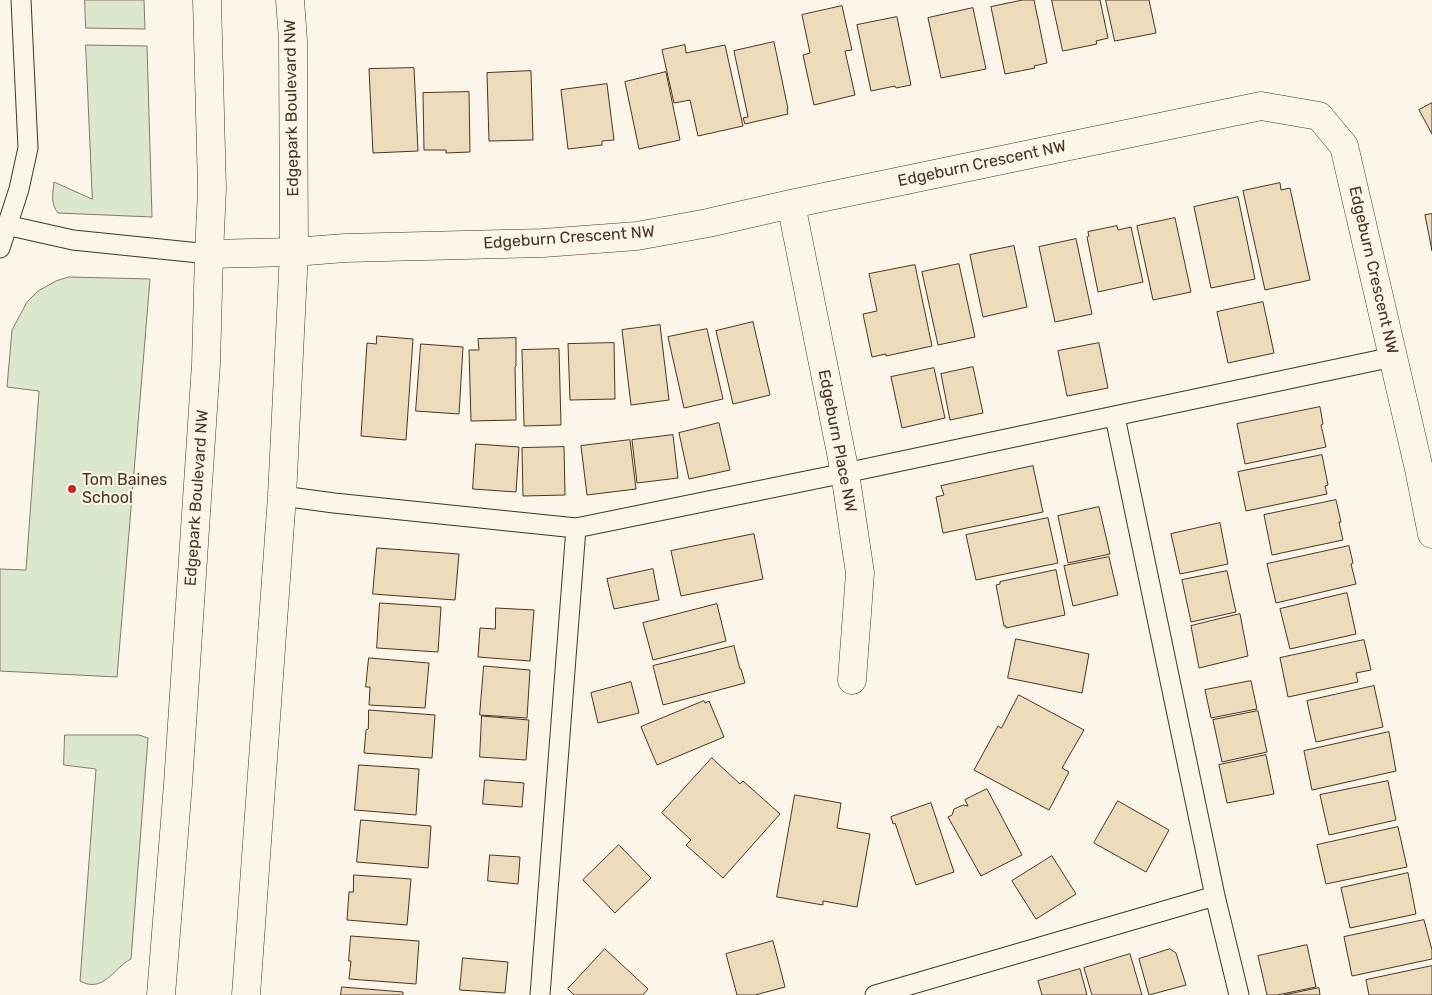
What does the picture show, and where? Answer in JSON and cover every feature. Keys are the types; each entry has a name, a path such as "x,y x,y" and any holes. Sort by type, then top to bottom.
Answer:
{"street":[{"name":"Edgepark Boulevard NW","path":"161,995 178,784 206,374 208,254 212,189 207,0"},
{"name":"Edgepark Boulevard NW","path":"246,995 282,496 294,252 293,40 290,0"},
{"name":"Edgeburn Crescent NW","path":"208,254 294,252 345,248 543,243 637,236 708,223 1261,106 1320,116 1344,146 1393,357 1425,467 1432,534"},
{"name":"Edgeburn Place NW","path":"791,204 845,474 860,573 852,680"}],"lane":[{"path":"0,248 19,188 28,148 22,0"},
{"path":"6,225 73,240 208,254"},
{"path":"282,496 576,528 845,474 1393,357"},
{"path":"1115,417 1215,896 1239,995"},
{"path":"540,995 576,528"},
{"path":"875,995 1215,896"}],"green space":[{"path":"85,0 144,0 145,29 86,28"},
{"path":"86,45 147,46 152,217 58,213 54,206 54,182 92,199"},
{"path":"69,277 150,279 117,677 0,671 0,569 26,570 39,391 7,387 12,330 27,302 38,291 56,281"},
{"path":"65,735 139,735 148,738 131,959 108,978 96,984 80,981 96,769 64,765"}],"building":[{"path":"1023,0 1034,0 1047,63 1034,66 1035,68 1005,74 991,7"},
{"path":"1052,0 1100,0 1108,38 1096,41 1097,44 1063,51"},
{"path":"1106,0 1149,0 1156,33 1115,41"},
{"path":"842,6 852,50 845,51 855,95 814,105 803,55 810,53 802,15"},
{"path":"973,8 986,69 941,78 928,18"},
{"path":"897,17 911,85 871,91 857,25"},
{"path":"774,42 788,114 745,124 743,118 748,117 734,51"},
{"path":"685,45 686,53 725,45 743,126 698,136 690,100 674,103 662,50"},
{"path":"414,68 418,151 373,153 369,69"},
{"path":"531,71 533,140 489,141 487,73"},
{"path":"666,72 680,140 639,149 625,82"},
{"path":"607,84 614,140 602,141 602,145 568,149 561,90"},
{"path":"469,92 470,152 446,153 446,150 424,150 423,93"},
{"path":"1432,103 1432,134 1419,110"},
{"path":"1280,183 1281,190 1290,188 1310,280 1265,290 1243,191"},
{"path":"1238,197 1255,279 1211,288 1194,207"},
{"path":"1432,214 1432,251 1425,215"},
{"path":"1175,218 1191,292 1153,300 1137,226"},
{"path":"1117,226 1118,230 1131,227 1143,282 1098,292 1087,237 1089,236 1088,232"},
{"path":"1076,239 1092,314 1055,322 1039,247"},
{"path":"1014,246 1027,307 983,317 970,255"},
{"path":"959,264 975,337 938,345 922,272"},
{"path":"915,265 932,346 886,356 886,354 872,357 863,314 877,311 869,274"},
{"path":"1263,302 1274,353 1228,363 1217,312"},
{"path":"753,322 770,395 733,404 716,331"},
{"path":"660,325 669,400 631,405 622,330"},
{"path":"707,329 723,399 684,408 668,337"},
{"path":"377,336 413,339 406,440 361,436 367,343 376,344"},
{"path":"516,338 516,420 471,421 469,350 479,350 478,339"},
{"path":"614,343 615,399 570,400 568,344"},
{"path":"1099,343 1108,388 1067,396 1058,351"},
{"path":"421,344 463,347 459,414 416,411"},
{"path":"559,349 561,425 524,426 522,350"},
{"path":"973,367 983,413 950,420 941,374"},
{"path":"934,368 945,418 902,428 891,377"},
{"path":"1320,407 1323,424 1321,425 1326,447 1245,464 1237,424"},
{"path":"719,423 730,470 689,479 679,433"},
{"path":"673,435 678,478 637,483 632,440"},
{"path":"630,440 636,489 587,495 581,446"},
{"path":"476,444 519,447 516,492 473,489"},
{"path":"564,447 565,495 523,496 522,448"},
{"path":"1322,455 1328,485 1325,486 1327,494 1246,511 1238,472"},
{"path":"1033,466 1043,512 943,533 936,497 944,495 941,486"},
{"path":"1336,500 1343,540 1272,555 1264,515"},
{"path":"1099,507 1110,554 1068,563 1058,516"},
{"path":"1048,518 1058,563 976,580 966,535"},
{"path":"1220,523 1228,564 1180,574 1171,534"},
{"path":"754,534 763,579 681,596 671,551"},
{"path":"1349,546 1356,584 1276,603 1267,564"},
{"path":"377,548 459,554 455,600 373,594"},
{"path":"1109,557 1118,595 1073,606 1064,566"},
{"path":"653,569 659,600 614,609 607,579"},
{"path":"1056,570 1065,615 1006,628 996,585 1000,584 1000,582"},
{"path":"1227,571 1236,612 1191,622 1182,580"},
{"path":"1347,593 1356,634 1290,649 1280,609"},
{"path":"380,603 441,607 438,652 377,648"},
{"path":"717,604 726,641 653,660 643,623"},
{"path":"496,608 534,610 530,661 478,657 480,628 495,629"},
{"path":"1240,614 1248,656 1199,668 1191,626"},
{"path":"1016,639 1089,654 1082,693 1008,678"},
{"path":"1364,640 1371,670 1356,673 1358,682 1288,697 1280,658"},
{"path":"734,646 745,683 663,705 653,666"},
{"path":"369,658 429,663 425,708 369,705 370,687 366,687"},
{"path":"484,666 530,670 527,718 480,715"},
{"path":"1251,681 1257,709 1211,718 1205,690"},
{"path":"631,682 639,713 598,723 591,693"},
{"path":"1374,686 1383,727 1316,742 1307,701"},
{"path":"1019,695 1084,730 1062,768 1069,772 1049,810 974,770 998,726 1001,728"},
{"path":"704,701 705,703 709,701 724,737 657,765 641,727"},
{"path":"369,710 435,715 432,758 364,753"},
{"path":"1258,711 1267,752 1222,762 1213,720"},
{"path":"482,716 529,720 526,760 480,757"},
{"path":"1389,732 1396,771 1312,790 1304,751"},
{"path":"1266,755 1274,794 1227,803 1219,765"},
{"path":"712,758 740,784 743,781 780,814 723,878 686,845 691,840 662,813"},
{"path":"359,765 419,769 416,815 355,810"},
{"path":"485,780 524,783 522,807 483,804"},
{"path":"1388,781 1396,820 1329,835 1320,795"},
{"path":"987,789 1022,855 981,876 948,817 952,815 954,809 963,805 968,806 965,800"},
{"path":"795,795 841,803 837,828 870,834 857,907 823,901 823,905 777,897"},
{"path":"1118,801 1169,830 1146,872 1094,843"},
{"path":"931,803 954,872 916,885 895,823 893,824 891,817"},
{"path":"361,820 431,826 428,868 357,862"},
{"path":"1398,827 1407,867 1326,884 1317,845"},
{"path":"619,845 651,878 615,913 583,880"},
{"path":"490,855 520,857 518,884 488,881"},
{"path":"1052,856 1076,894 1036,919 1012,881"},
{"path":"1408,873 1416,914 1350,928 1341,888"},
{"path":"354,875 411,879 407,925 347,920 349,892 353,892"},
{"path":"1424,920 1432,950 1432,959 1352,976 1344,937"},
{"path":"351,936 419,941 416,984 349,979"},
{"path":"773,941 785,987 755,995 737,995 726,954"},
{"path":"1307,945 1316,987 1277,995 1267,995 1258,956"},
{"path":"605,949 648,989 643,995 574,995 568,989"},
{"path":"1170,949 1176,953 1186,985 1149,995 1139,959"},
{"path":"1130,954 1142,995 1092,995 1084,968"},
{"path":"463,958 508,962 505,993 460,990"},
{"path":"1432,966 1432,995 1369,995 1366,980"},
{"path":"1080,969 1087,995 1042,995 1038,981"},
{"path":"342,987 403,992 403,995 341,995"},
{"path":"1319,988 1320,995 1284,995"}],"place":[{"name":"Tom Baines School","path":"72,489"}]}
